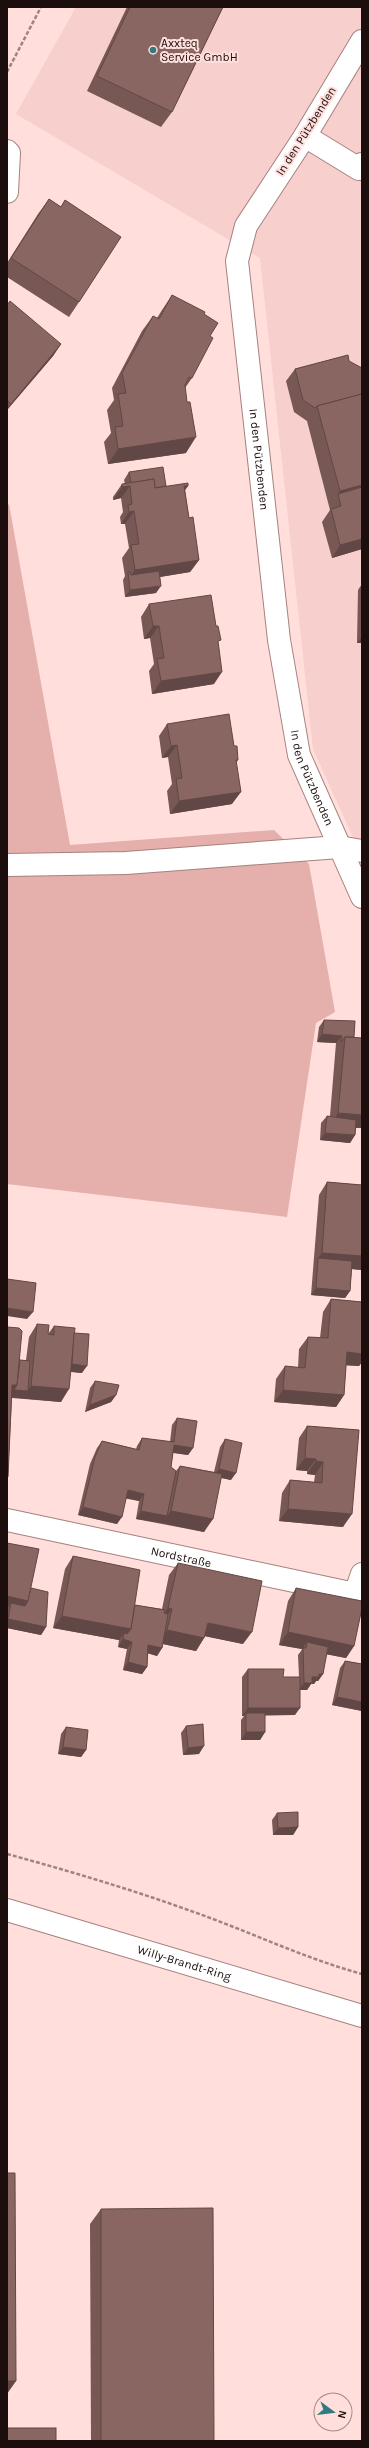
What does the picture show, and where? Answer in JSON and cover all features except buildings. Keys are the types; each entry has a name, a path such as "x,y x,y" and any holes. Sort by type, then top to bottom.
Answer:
{"street":[{"name":"In den Pützbenden","path":"362,41 305,136 246,226 236,261 279,640 299,755 362,897"},
{"path":"305,136 361,168"},
{"path":"7,192 8,152"},
{"path":"7,865 126,863 339,847 362,851"},
{"name":"Nordstraße","path":"7,1520 359,1584"},
{"name":"Willy-Brandt-Ring","path":"7,1910 362,2016"}],"path":[{"path":"7,72 41,7"},
{"path":"7,1854 93,1879 212,1919 336,1967 362,1974"}],"shaded area":[{"path":"76,7 362,7 362,857 313,749 260,258 16,114"},
{"path":"9,504 70,845 274,830 309,864 335,1012 316,1023 287,1217 7,1184 7,506"}],"place":[{"name":"Axxteq Service GmbH","path":"153,50"}]}
